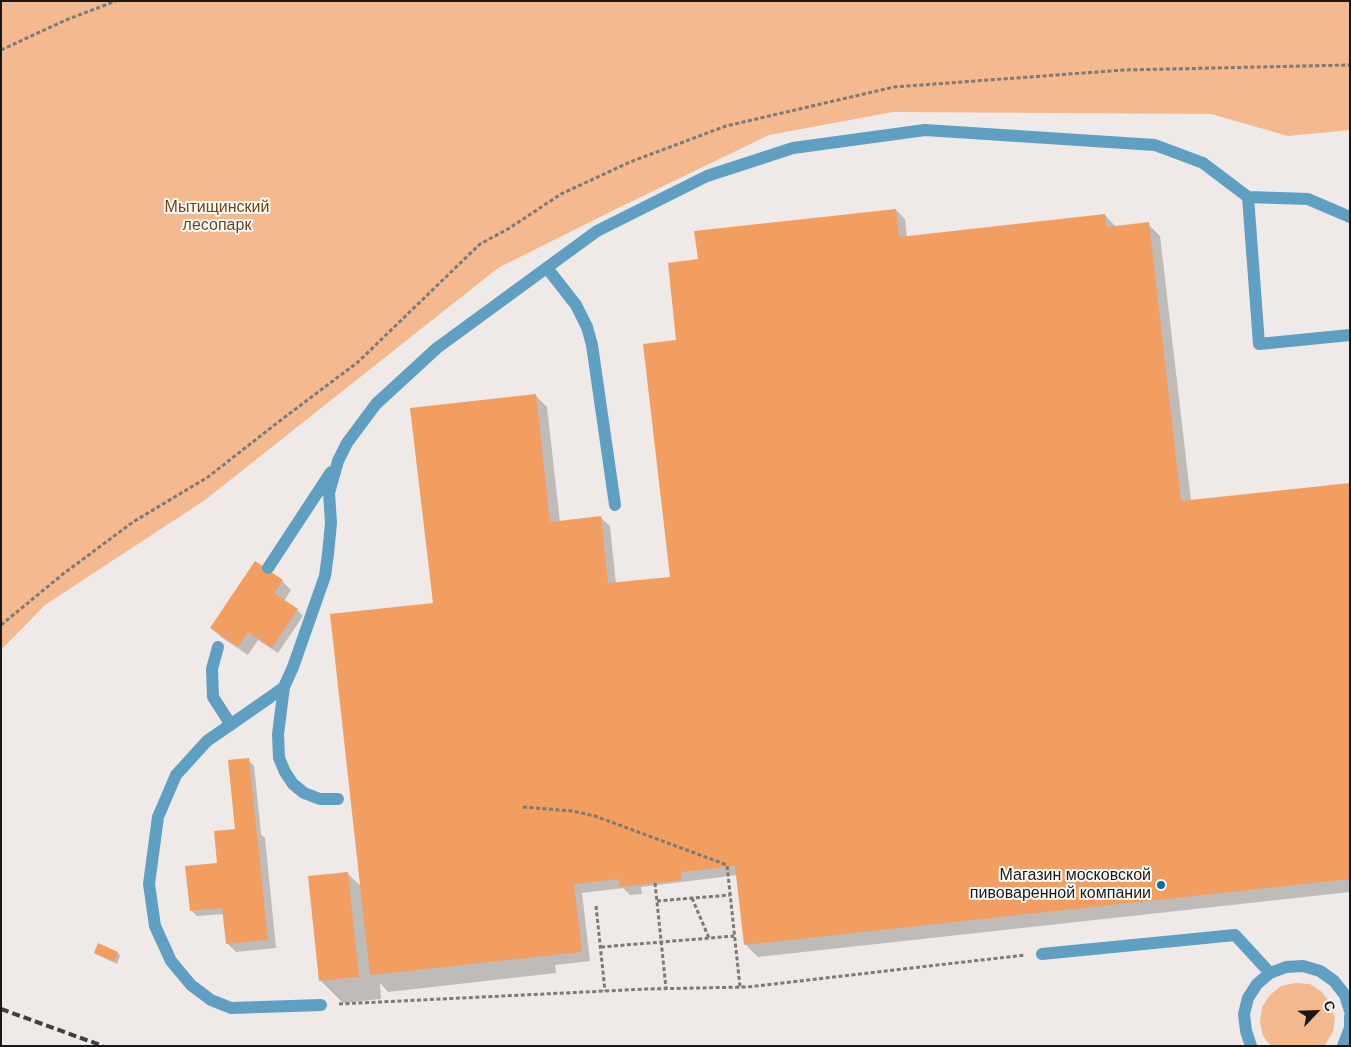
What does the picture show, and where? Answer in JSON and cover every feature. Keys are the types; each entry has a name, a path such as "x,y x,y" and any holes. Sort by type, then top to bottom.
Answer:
{"lane":[{"path":"338,799 320,799 304,793 293,784 279,758 278,734 284,687 294,667 324,576 331,522 329,493 338,462 347,443 376,404 438,348 597,231 707,176 793,148 925,130 1155,145 1203,163 1248,197 1308,199 1350,216"},
{"path":"1248,197 1260,344 1350,336"},
{"path":"547,268 576,305 587,327 592,345 615,505"},
{"path":"268,568 338,462"},
{"path":"218,647 212,669 214,697 231,725"},
{"path":"284,687 207,741 176,775 158,816 149,884 155,926 171,960 191,985 211,1000 231,1008 321,1005"},
{"path":"1042,954 1209,936 1235,935 1270,974"},
{"path":"1251,1046 1246,1031 1244,1014 1248,998 1257,984 1270,974 1286,967 1303,966 1320,971 1334,981 1345,995 1350,1011"},
{"path":"1343,1046 1350,1028 1350,1016"}],"path":[{"path":"1,50 66,20 116,1"},
{"path":"1,625 63,574 133,522 208,477 358,362 480,244 508,229 561,194 630,162 726,126 894,87 1124,70 1350,65"},
{"path":"523,807 572,811 595,816 726,865 740,987"},
{"path":"655,883 666,988"},
{"path":"657,900 730,896"},
{"path":"692,898 709,938"},
{"path":"596,906 605,991"},
{"path":"601,947 734,936"},
{"path":"321,1005 666,988 740,987 1042,954"}],"green space":[{"name":"Мытищинский лесопарк","path":"1,1 1350,1 1350,130 1288,136 1211,114 893,112 769,135 498,268 205,500 45,605 1,650"},
{"path":"1295,983 1310,984 1322,992 1331,1004 1335,1018 1333,1032 1324,1046 1271,1046 1263,1036 1260,1022 1262,1007 1270,995 1281,986"}],"building":[{"path":"896,209 899,237 1105,214 1107,227 1149,222 1181,501 1350,483 1350,879 744,945 735,866 681,872 682,880 619,887 619,879 574,884 582,952 370,975 330,614 433,603 410,408 536,394 550,522 601,516 608,583 670,577 643,344 676,340 668,263 698,259 694,231"},
{"path":"255,561 283,580 274,593 298,609 272,648 248,632 238,647 210,628"},
{"path":"249,758 268,940 226,944 222,908 190,911 185,866 217,863 214,831 235,829 228,760"},
{"path":"348,872 359,977 319,981 308,876"},
{"path":"98,943 118,952 114,962 94,953"}],"railway":[{"path":"1,1009 103,1046"}],"place":[{"name":"Магазин московской пивоваренной компании","path":"1161,885"}]}
